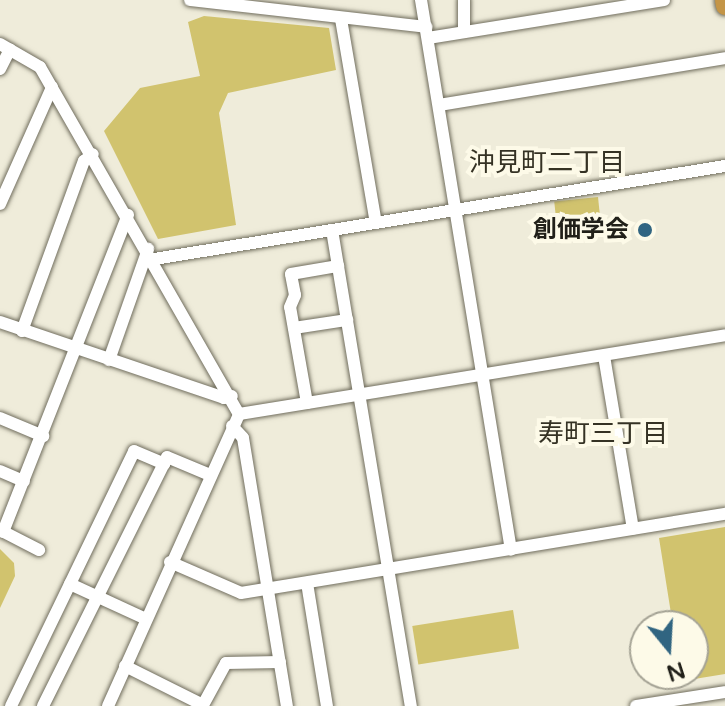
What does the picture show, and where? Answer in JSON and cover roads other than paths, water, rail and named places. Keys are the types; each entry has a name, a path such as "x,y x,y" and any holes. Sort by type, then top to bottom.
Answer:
{"highway":[{"path":"724,0 725,6"}],"street":[{"path":"190,0 427,32 464,32 664,0"},
{"path":"421,0 511,550"},
{"path":"464,0 464,32"},
{"path":"341,19 376,223"},
{"path":"0,69 5,46 40,67 151,254 232,396 239,414"},
{"path":"439,105 725,58"},
{"path":"0,204 52,87"},
{"path":"22,331 84,161 93,154"},
{"path":"151,254 332,230 725,166"},
{"path":"39,550 2,531 78,350 128,215"},
{"path":"332,230 411,706"},
{"path":"109,360 151,254"},
{"path":"307,403 294,328 291,274 338,266"},
{"path":"294,328 347,320"},
{"path":"0,322 224,398 232,396"},
{"path":"239,414 725,335"},
{"path":"604,356 633,529"},
{"path":"108,706 239,414"},
{"path":"0,418 43,436"},
{"path":"232,426 243,438 287,706"},
{"path":"11,706 134,451 164,464"},
{"path":"43,706 167,457 210,475"},
{"path":"0,471 24,481"},
{"path":"170,562 241,593 725,514"},
{"path":"307,583 327,706"},
{"path":"70,584 146,619"},
{"path":"125,666 203,705 226,663 280,662"},
{"path":"636,706 725,692"}],"place":[{"name":"創価学会","path":"645,230"}],"district":[{"name":"沖見町二丁目","path":"547,163"},
{"name":"寿町三丁目","path":"603,434"}]}
